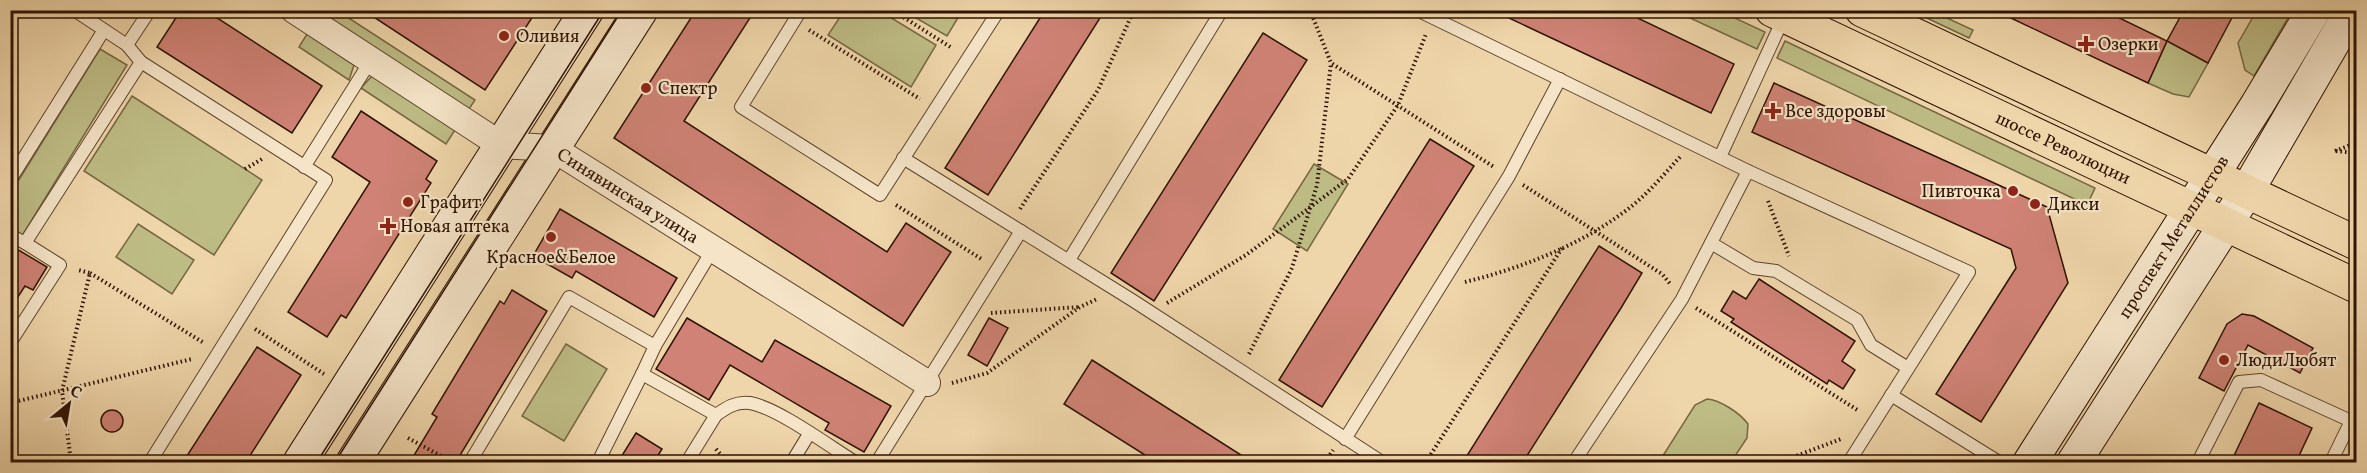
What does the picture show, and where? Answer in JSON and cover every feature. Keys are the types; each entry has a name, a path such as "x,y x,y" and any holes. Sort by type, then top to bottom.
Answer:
{"main road":[{"path":"300,462 587,10"},
{"path":"353,462 641,10"},
{"path":"1862,10 2356,243"},
{"name":"проспект Металлистов","path":"2036,460 2314,10"},
{"name":"проспект Металлистов","path":"2073,462 2247,191 2352,10"},
{"name":"шоссе Революции","path":"1778,13 2356,286"}],"street":[{"name":"Синявинская улица","path":"294,10 501,145 552,148 927,383"}],"lane":[{"path":"74,10 127,45 141,62 326,180 150,462"},
{"path":"127,45 150,10"},
{"path":"798,16 741,107 880,195 999,10"},
{"path":"1069,260 1222,10"},
{"path":"1417,10 1433,14 1753,173 1969,272 1849,462"},
{"path":"1720,157 1778,13"},
{"path":"10,180 104,30"},
{"path":"304,167 371,60"},
{"path":"25,243 141,62"},
{"path":"1345,439 1509,176 1560,79"},
{"path":"903,158 1069,260 1382,462"},
{"path":"1574,462 1682,299 1711,243 1753,173"},
{"path":"877,462 997,268 1015,228"},
{"path":"10,235 60,265 10,343"},
{"path":"1711,243 1753,268 1776,271 1857,320 1871,345 1908,368"},
{"path":"598,462 655,346 713,249"},
{"path":"470,462 569,297 655,346"},
{"path":"642,374 716,415"},
{"path":"2198,462 2239,382 2261,380 2351,421 2331,462"},
{"path":"1891,395 1999,462"},
{"path":"687,462 716,415 730,405 749,403 771,412 855,462"},
{"path":"792,462 809,434"}],"path":[{"path":"892,10 968,58"},
{"path":"1015,228 1098,90 1134,10"},
{"path":"1240,371 1292,268 1317,184 1332,63 1310,10"},
{"path":"1151,313 1246,255 1348,179 1398,105 1422,49 1433,14"},
{"path":"798,16 935,109"},
{"path":"1332,63 1662,274 1682,299 1875,421"},
{"path":"1441,285 1457,284 1488,276 1562,248 1594,231 1629,208 1693,143"},
{"path":"2356,143 2336,151 2356,153"},
{"path":"1753,173 1799,285"},
{"path":"880,195 997,268"},
{"path":"1425,462 1562,248"},
{"path":"60,265 90,273 219,352"},
{"path":"71,462 62,391 90,273"},
{"path":"927,383 935,388 987,373 1080,306 968,314"},
{"path":"239,319 325,375"},
{"path":"10,403 219,352"},
{"path":"1780,462 1835,440 1866,436"},
{"path":"408,438 452,462"}],"shaded area":[{"path":"962,10 947,36 904,11"},
{"path":"2257,10 2292,11 2254,76 2245,70 2238,43"},
{"path":"317,11 338,11 475,100 469,109"},
{"path":"844,11 880,11 936,45 911,87 828,35"},
{"path":"1675,11 1720,11 1765,32 1757,49"},
{"path":"1912,11 1932,11 1973,30 1969,38"},
{"path":"307,34 354,65 349,80 299,47"},
{"path":"1785,41 2095,188 2087,205 1777,58"},
{"path":"2167,41 2208,63 2189,97 2173,94 2148,83"},
{"path":"100,49 127,65 22,236 11,229 10,194"},
{"path":"372,76 455,130 446,144 361,88"},
{"path":"132,96 262,180 214,255 84,171"},
{"path":"1314,164 1348,184 1307,251 1273,229"},
{"path":"138,224 194,260 172,294 116,257"},
{"path":"566,344 607,369 564,441 522,416"},
{"path":"1707,399 1729,408 1748,424 1747,438 1731,462 1659,462 1695,405"}],"building":[{"path":"181,10 205,10 322,86 292,133 157,47"},
{"path":"363,10 537,10 485,90"},
{"path":"696,10 755,10 684,121 887,252 906,223 951,252 903,326 614,138"},
{"path":"1045,10 1105,10 988,195 945,168"},
{"path":"1492,10 1621,10 1734,64 1711,113"},
{"path":"1994,10 2103,10 2167,41 2148,83"},
{"path":"2184,10 2236,10 2208,63 2167,41"},
{"path":"1263,33 1307,60 1154,301 1111,273"},
{"path":"1774,83 2047,207 2068,283 1981,422 1936,394 2016,268 2011,249 1752,132"},
{"path":"361,111 437,161 426,179 431,183 346,318 341,315 327,337 288,312 370,182 332,157"},
{"path":"1430,139 1474,166 1322,407 1279,380"},
{"path":"560,209 677,278 654,317 576,271 572,278 533,256"},
{"path":"10,245 47,267 33,290 25,286 10,309"},
{"path":"1599,246 1642,273 1621,308 1523,462 1463,462"},
{"path":"1759,279 1855,341 1842,361 1855,370 1843,389 1829,380 1827,384 1731,322 1734,319 1721,311 1733,291 1746,299"},
{"path":"512,290 547,311 456,462 410,462 437,417 432,414 500,301 504,304"},
{"name":"ЛюдиЛюбят","path":"2242,314 2254,316 2313,348 2300,373 2248,345 2224,391 2199,378 2227,324"},
{"path":"687,318 762,362 775,340 891,406 864,452 825,430 829,423 730,365 709,400 656,369"},
{"path":"989,318 1008,328 987,366 968,355"},
{"path":"257,347 301,375 246,462 183,462"},
{"path":"1092,360 1252,462 1156,462 1064,404"},
{"path":"2259,403 2312,428 2296,462 2231,462"},
{"path":"112,410 120,413 123,421 120,429 112,432 104,429 101,421 104,413"},
{"path":"636,433 662,449 654,462 618,462"}],"tram line":[{"path":"317,462 604,10"},
{"path":"335,462 622,10"}],"place":[{"name":"Оливия","path":"504,36"},
{"name":"Озерки","path":"2086,44"},
{"name":"Спектр","path":"646,88"},
{"name":"Все здоровы","path":"1773,111"},
{"name":"Пивточка","path":"2013,191"},
{"name":"Графит","path":"408,202"},
{"name":"Дикси","path":"2035,204"},
{"name":"Новая аптека","path":"388,226"},
{"name":"Красное&Белое","path":"551,237"},
{"name":"ЛюдиЛюбят","path":"2224,360"}]}
